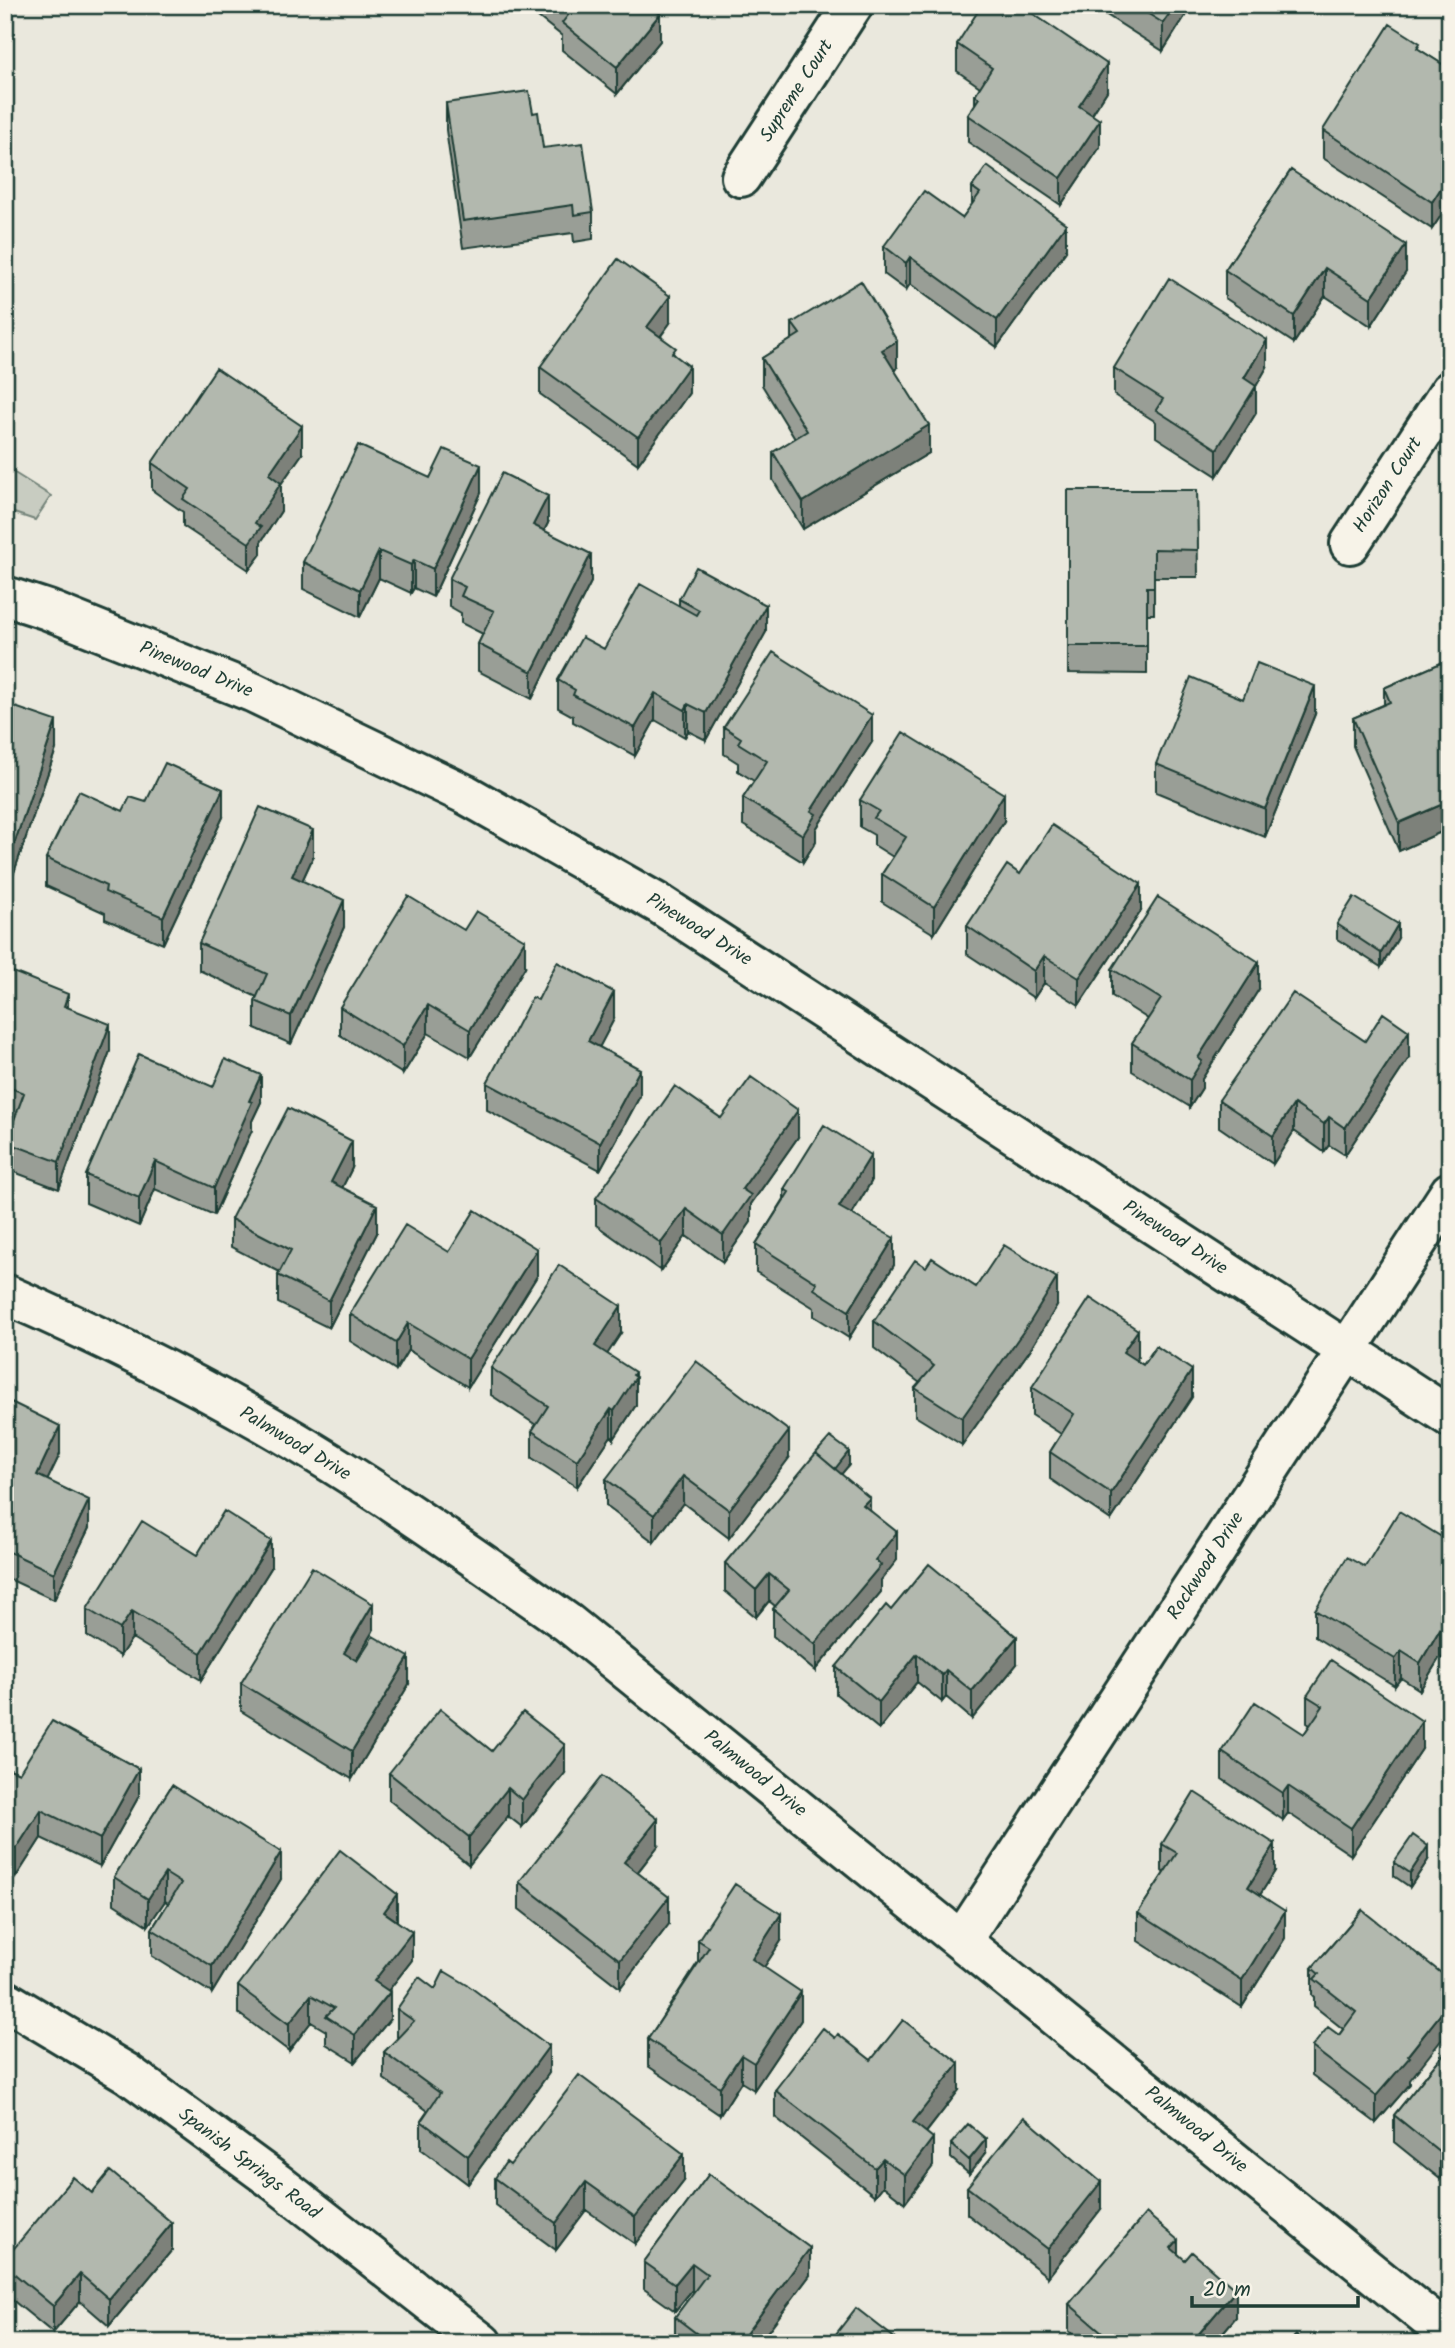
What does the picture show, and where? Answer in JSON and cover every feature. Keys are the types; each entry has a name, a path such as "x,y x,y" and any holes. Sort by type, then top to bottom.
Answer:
{"street":[{"name":"Supreme Court","path":"741,177 853,5"},
{"name":"Horizon Court","path":"1350,544 1450,390"},
{"name":"Pinewood Drive","path":"5,596 48,610 252,692 466,794 662,905 1450,1418"},
{"name":"Rockwood Drive","path":"962,1940 1450,1192"},
{"name":"Palmwood Drive","path":"5,1294 88,1331 267,1425 424,1522 568,1623 1450,2336"},
{"name":"Spanish Springs Road","path":"5,2000 127,2073 276,2182 482,2343"}],"shaded area":[{"path":"5,467 51,496 35,520 5,510"}],"building":[{"path":"557,5 649,5 660,14 617,67 562,23 569,14"},
{"path":"982,5 1020,5 1107,64 1079,106 1100,120 1061,178 968,115 979,98 975,95 992,68 957,44"},
{"path":"1134,5 1175,5 1163,23"},
{"path":"1390,24 1420,43 1417,48 1450,69 1450,174 1432,202 1323,130"},
{"path":"529,91 533,113 538,112 543,148 583,143 593,212 574,215 573,205 463,221 446,103"},
{"path":"987,166 1066,224 997,320 910,257 906,263 884,246 924,191 962,218 980,193 972,187"},
{"path":"1291,170 1406,245 1371,298 1325,268 1294,316 1225,270"},
{"path":"618,259 670,296 647,327 676,348 672,353 689,366 638,437 540,367"},
{"path":"1169,278 1267,340 1244,378 1256,386 1217,449 1156,410 1163,399 1114,368"},
{"path":"861,281 897,341 882,350 929,425 803,502 773,452 807,431 762,358 800,334 792,323"},
{"path":"216,368 302,426 269,474 281,483 255,523 261,527 249,543 183,499 190,489 152,463"},
{"path":"358,445 430,478 444,449 481,465 433,569 414,560 411,565 379,551 360,590 303,562"},
{"path":"502,473 548,496 533,525 591,554 532,672 478,644 494,611 461,596 465,587 449,579"},
{"path":"1068,490 1197,490 1198,550 1154,549 1154,587 1147,587 1147,646 1068,646"},
{"path":"696,567 766,605 706,713 688,704 685,710 655,693 635,728 573,695 575,690 558,680 582,637 604,649 640,584 696,615 699,610 679,599"},
{"path":"773,652 872,715 811,811 816,814 803,835 743,798 767,761 738,743 741,738 724,727"},
{"path":"1450,659 1450,801 1399,823 1353,718 1390,702 1384,688"},
{"path":"1257,663 1315,686 1265,809 1156,764 1191,677 1243,699"},
{"path":"15,707 56,721 9,859 5,858 5,728 8,729"},
{"path":"903,732 1004,794 934,907 882,874 906,837 874,818 879,811 860,800"},
{"path":"165,763 223,789 163,917 105,892 106,886 46,858 79,791 123,811 130,797 146,802"},
{"path":"260,807 313,830 292,876 344,900 291,1016 255,1001 267,974 199,943"},
{"path":"1052,825 1141,884 1079,978 1044,956 1034,971 967,926 1007,865 1020,874"},
{"path":"408,896 464,930 476,911 525,940 470,1030 428,1005 403,1046 340,1007"},
{"path":"1158,897 1259,962 1198,1058 1202,1061 1190,1080 1132,1043 1161,999 1112,969"},
{"path":"1354,897 1398,924 1381,953 1337,924"},
{"path":"557,962 614,992 588,1041 640,1069 600,1143 487,1083 532,997 538,1000"},
{"path":"8,970 68,994 64,1006 110,1024 59,1162 6,1142 24,1093 5,1086 5,979"},
{"path":"1293,993 1365,1041 1383,1013 1409,1031 1345,1128 1329,1117 1324,1124 1294,1104 1273,1136 1219,1100"},
{"path":"139,1054 213,1087 225,1059 261,1075 214,1188 155,1161 139,1198 86,1175"},
{"path":"751,1077 798,1110 742,1189 751,1195 723,1235 686,1209 661,1243 596,1198 675,1086 721,1118"},
{"path":"288,1108 352,1141 331,1182 377,1205 329,1301 278,1275 291,1250 231,1219"},
{"path":"824,1125 871,1155 839,1207 894,1238 849,1311 814,1289 817,1283 756,1244 789,1192 784,1189"},
{"path":"475,1210 537,1249 468,1359 408,1323 396,1343 350,1314 405,1225 449,1252"},
{"path":"1004,1245 1057,1278 1030,1322 962,1418 915,1388 934,1366 874,1321 915,1260 926,1267 932,1258 976,1287"},
{"path":"559,1265 621,1306 595,1346 635,1372 633,1375 636,1377 577,1460 532,1431 548,1406 491,1368"},
{"path":"1090,1298 1138,1330 1123,1352 1143,1365 1156,1346 1192,1370 1111,1493 1050,1452 1074,1414 1032,1387"},
{"path":"696,1361 789,1431 729,1510 683,1476 654,1515 606,1479"},
{"path":"5,1399 60,1426 37,1475 89,1500 54,1573 5,1550"},
{"path":"830,1437 849,1451 835,1469 816,1453"},
{"path":"816,1453 870,1498 863,1505 897,1532 875,1560 881,1565 816,1645 773,1609 789,1590 769,1574 756,1590 725,1563"},
{"path":"224,1511 271,1541 201,1653 132,1611 120,1629 87,1609 142,1521 197,1555"},
{"path":"1399,1511 1450,1542 1450,1635 1440,1629 1420,1663 1401,1651 1395,1659 1315,1610 1347,1557 1365,1567"},
{"path":"929,1564 1017,1637 972,1691 946,1670 942,1675 917,1654 879,1702 836,1667 886,1605 891,1610"},
{"path":"312,1567 373,1604 344,1653 357,1661 373,1636 409,1657 352,1751 241,1683"},
{"path":"1331,1660 1422,1721 1351,1828 1288,1786 1283,1793 1222,1752 1255,1702 1304,1734 1323,1706 1307,1696"},
{"path":"440,1709 492,1751 523,1712 565,1745 522,1800 508,1788 469,1837 389,1773"},
{"path":"52,1721 139,1769 100,1839 41,1810 16,1849 5,1844 5,1767 19,1773"},
{"path":"602,1776 658,1819 624,1862 669,1897 620,1960 519,1882"},
{"path":"172,1785 281,1852 212,1966 152,1929 181,1883 165,1873 148,1899 114,1877"},
{"path":"1194,1792 1275,1844 1248,1887 1285,1911 1242,1980 1138,1913 1177,1853 1162,1844"},
{"path":"1413,1835 1428,1846 1410,1873 1394,1862"},
{"path":"340,1850 397,1894 384,1912 412,1932 374,1981 390,1992 355,2035 326,2016 334,2008 311,1995 289,2024 238,1986"},
{"path":"735,1884 781,1914 752,1959 801,1992 754,2063 741,2055 720,2087 648,2039 709,1947 698,1940"},
{"path":"1362,1910 1450,1980 1450,2002 1408,2055 1410,2057 1376,2096 1312,2047 1328,2027 1339,2035 1356,2012 1314,1979 1319,1974 1312,1968"},
{"path":"444,1971 469,1986 549,2046 468,2156 421,2121 440,2093 384,2052 414,2021 397,2009 419,1977 435,1989"},
{"path":"903,2020 959,2063 913,2122 933,2138 905,2175 883,2159 875,2168 775,2090 823,2028 835,2038 838,2034 871,2060"},
{"path":"1450,2046 1450,2140 1440,2152 1394,2115"},
{"path":"579,2075 684,2154 635,2217 586,2182 556,2223 495,2178 506,2162 510,2165"},
{"path":"1024,2117 1101,2182 1048,2249 967,2187"},
{"path":"968,2124 986,2139 969,2160 951,2144"},
{"path":"110,2171 172,2223 109,2299 80,2274 53,2306 5,2266 5,2259 73,2177 92,2193"},
{"path":"709,2174 810,2248 739,2343 709,2343 675,2317 707,2274 692,2263 675,2284 644,2262"},
{"path":"1146,2213 1178,2240 1171,2248 1185,2260 1192,2252 1236,2290 1191,2343 1115,2343 1069,2304"},
{"path":"856,2308 901,2343 829,2343"},
{"path":"1296,2335 1305,2343 1289,2343"}]}
